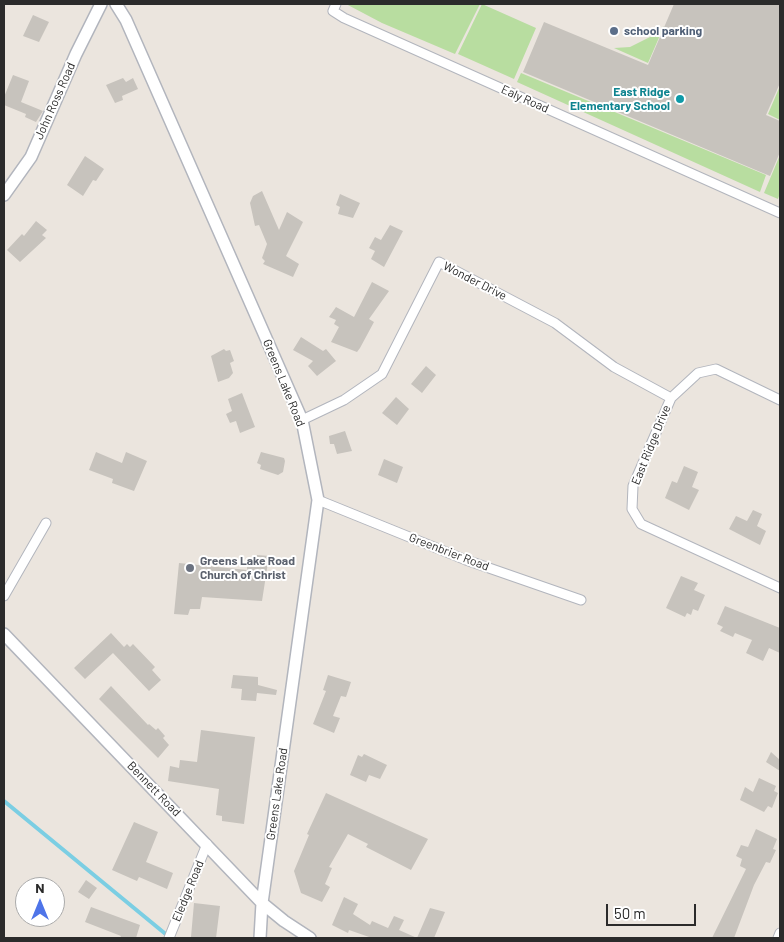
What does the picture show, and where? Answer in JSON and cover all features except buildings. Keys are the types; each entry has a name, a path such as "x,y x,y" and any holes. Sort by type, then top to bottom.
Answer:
{"street":[{"name":"John Ross Road","path":"4,195 31,157 76,54 101,4"},
{"name":"Greens Lake Road","path":"116,4 126,20 302,420 318,500 262,903 260,938"},
{"name":"Ealy Road","path":"336,4 333,11 344,18 780,213"},
{"name":"Wonder Drive","path":"302,420 344,400 382,374 439,262 555,323 614,368 671,398"},
{"name":"East Ridge Drive","path":"780,400 716,369 698,373 671,398 633,486 632,509 641,524 780,588"},
{"name":"Greenbrier Road","path":"318,500 466,560 581,600"},
{"path":"4,596 46,523"},
{"name":"Bennett Road","path":"4,634 262,903 284,922 310,938"},
{"name":"Eledge Road","path":"169,938 207,844"},
{"path":"778,938 780,933"}],"green space":[{"path":"346,4 480,4 455,54 382,23"},
{"path":"482,4 536,28 514,79 458,54"},
{"path":"664,26 648,63 614,48 630,47 658,33"},
{"path":"521,73 766,175 760,192 517,82"},
{"path":"780,86 780,120 768,114"},
{"path":"780,155 780,193 778,199 764,193"}],"waterway":[{"path":"4,801 168,936"}],"place":[{"name":"school parking","path":"614,31"},
{"name":"East Ridge Elementary School","path":"680,99"},
{"name":"Greens Lake Road Church of Christ","path":"190,568"}]}
